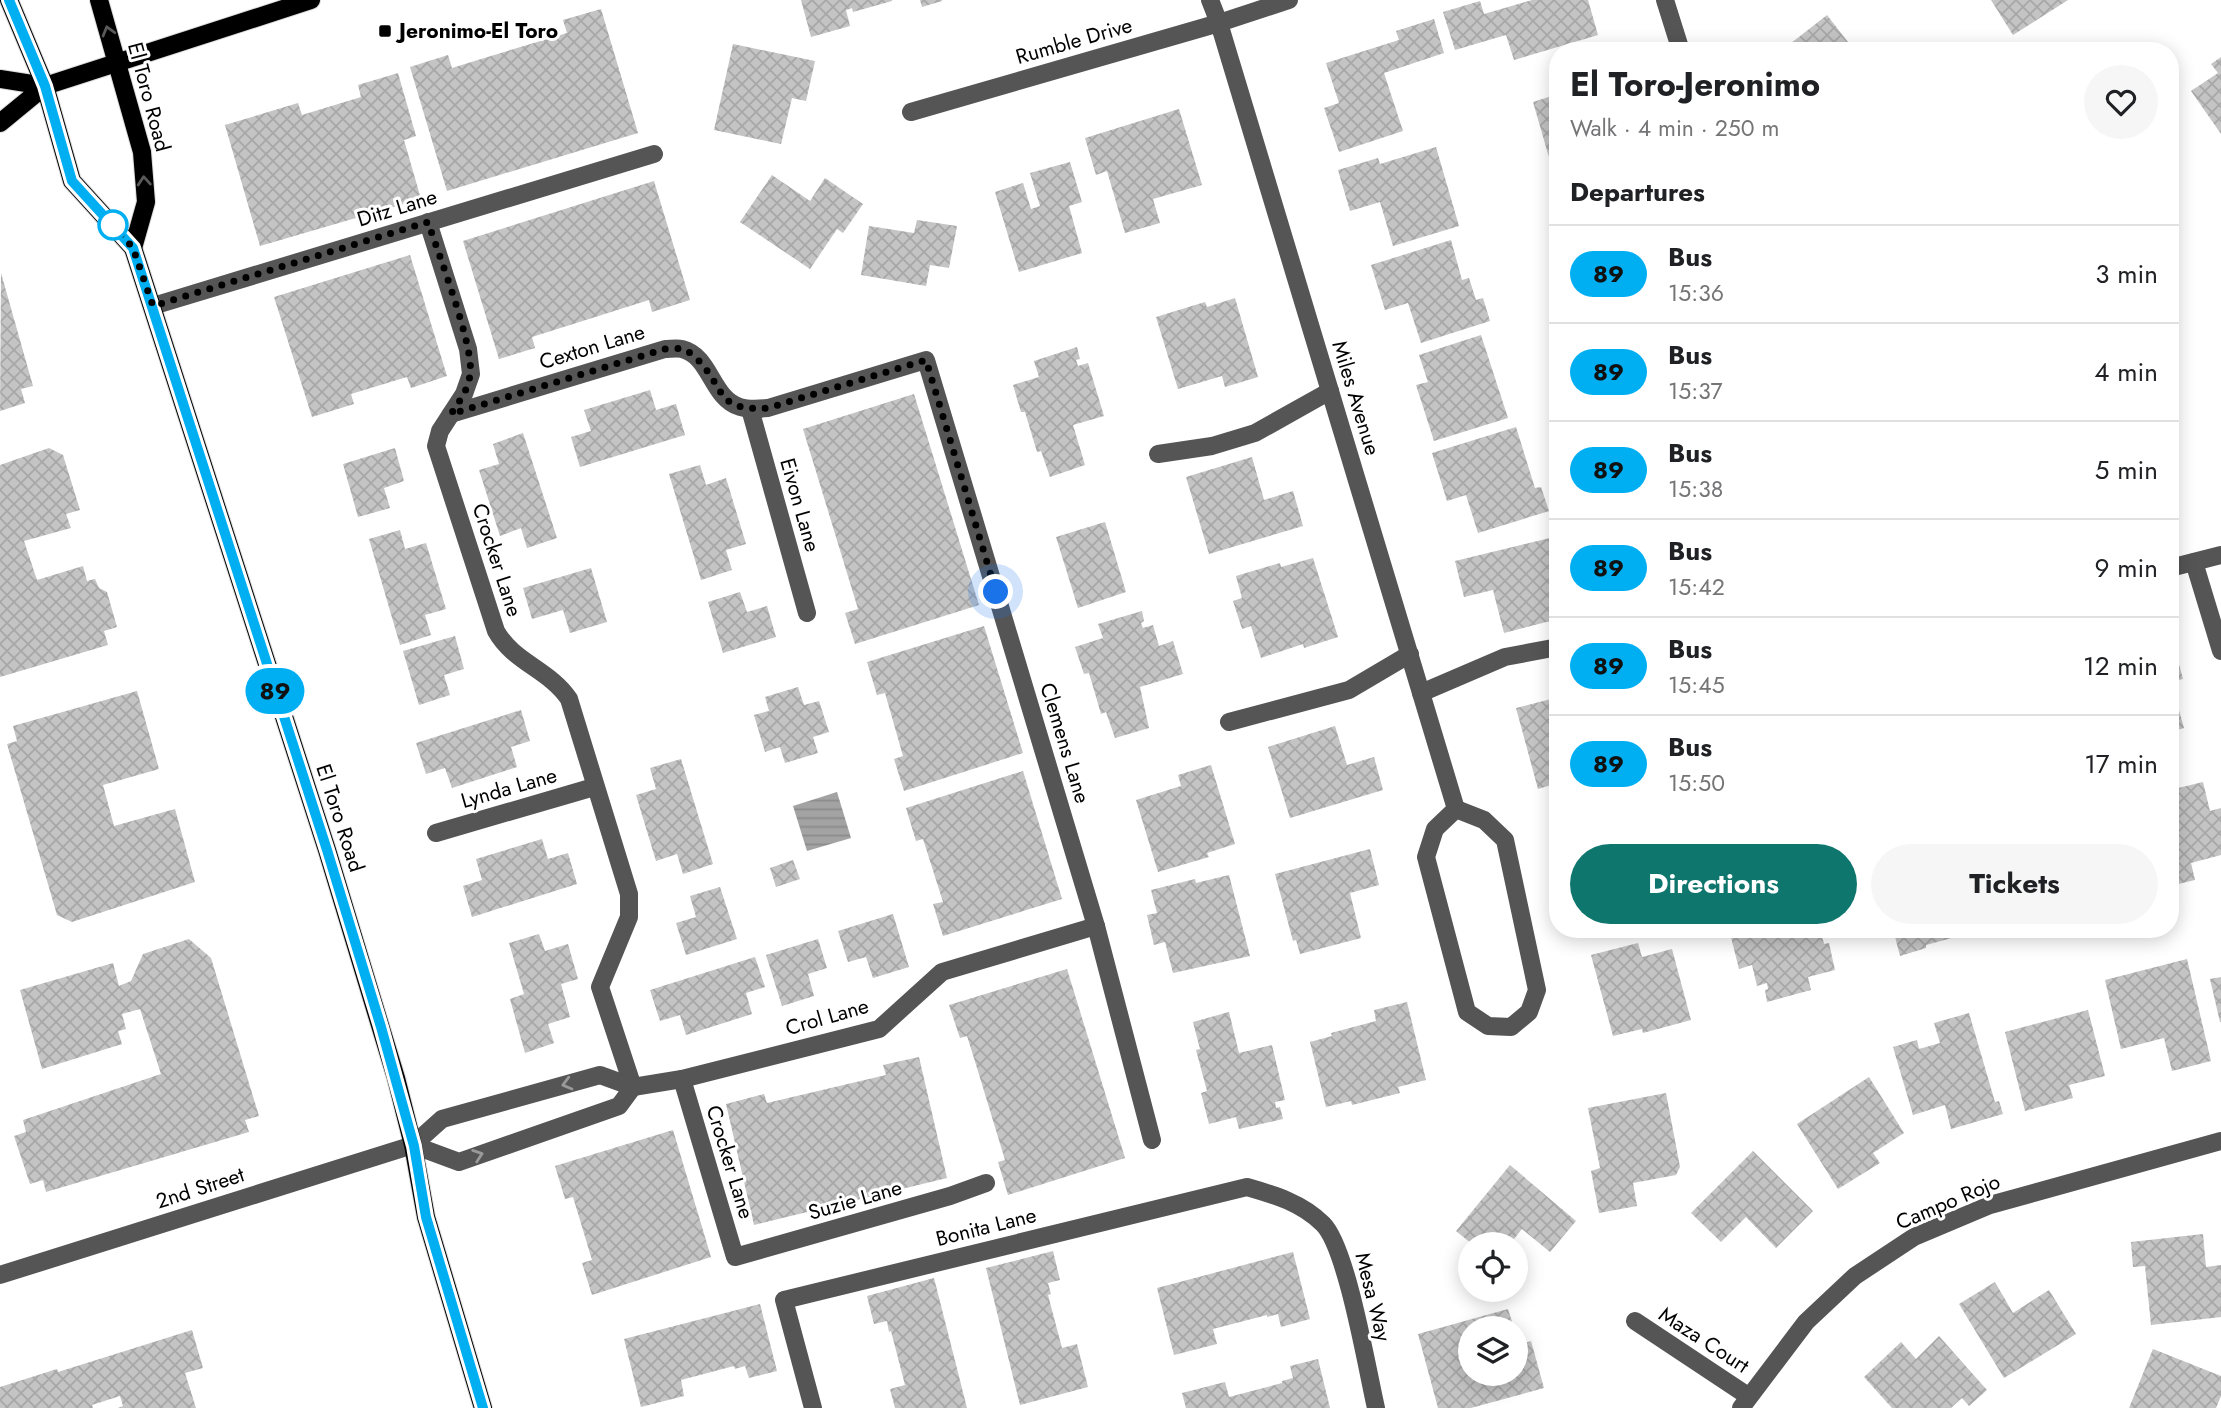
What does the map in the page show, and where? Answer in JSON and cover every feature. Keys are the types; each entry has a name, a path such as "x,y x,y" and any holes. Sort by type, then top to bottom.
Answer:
{"main road":[{"name":"El Toro Road","path":"9,0 45,86 72,181 133,248 153,306 327,850 396,1078 414,1146 426,1217 483,1408"},
{"name":"El Toro Road","path":"99,0 142,152 146,202 133,248"},
{"path":"0,123 45,86 311,0"},
{"path":"0,79 45,86"}],"street":[{"name":"Miles Avenue","path":"1210,0 1456,809"},
{"name":"Rumble Drive","path":"911,112 1290,0"},
{"path":"1665,0 1678,42"},
{"name":"Ditz Lane","path":"153,306 654,153"},
{"name":"Crocker Lane","path":"428,222 468,349 471,374 464,394 440,431 436,446 496,631 511,652 553,681 569,699 629,894 629,917 600,988 632,1087"},
{"name":"Cexton Lane","path":"451,414 665,349 683,349 696,358 708,371 724,397 740,407 750,409"},
{"name":"Clemens Lane","path":"750,409 768,408 926,360 1096,926 1152,1140"},
{"path":"1158,454 1212,446 1255,433 1330,391"},
{"name":"Eivon Lane","path":"750,409 807,613"},
{"path":"2179,566 2221,555"},
{"path":"2194,562 2221,651"},
{"path":"1421,693 1505,657 1549,649"},
{"path":"1229,722 1349,690 1410,654"},
{"name":"Lynda Lane","path":"436,833 594,787"},
{"path":"1456,809 1484,820 1505,840 1537,990 1529,1012 1511,1027 1488,1026 1467,1012 1426,857 1435,829 1456,809"},
{"name":"Crol Lane","path":"414,1146 442,1119 600,1075 632,1087 682,1079 878,1029 942,972 1096,926"},
{"name":"Crocker Lane","path":"682,1079 736,1257"},
{"path":"414,1146 459,1162 619,1106 632,1087"},
{"name":"Campo Rojo","path":"1745,1402 1806,1322 1855,1276 1914,1237 1990,1205 2221,1141"},
{"name":"2nd Street","path":"0,1275 414,1146"},
{"name":"Suzie Lane","path":"736,1257 986,1184"},
{"name":"Bonita Lane","path":"813,1408 784,1300 1247,1188 1278,1196 1305,1209"},
{"name":"Mesa Way","path":"1305,1209 1326,1226 1341,1257 1376,1408"},
{"name":"Maza Court","path":"1635,1321 1745,1402"}],"shaded area":[{"path":"837,792 851,838 807,851 793,806"}],"building":[{"path":"801,0 892,1 853,12 852,8 846,10 850,26 811,37"},
{"path":"920,0 942,0 942,1 922,7"},
{"path":"1532,0 1588,0 1598,35 1574,42 1549,42 1549,50 1514,60 1506,35 1455,50 1443,12 1480,1 1484,14"},
{"path":"1991,0 2068,0 2013,35"},
{"path":"601,9 638,133 447,191 410,67 448,55 452,68 567,33 563,20"},
{"path":"1827,15 1848,42 1792,42"},
{"path":"1434,19 1444,53 1384,73 1403,131 1339,152 1324,108 1339,103 1326,63 1399,40 1396,31"},
{"path":"733,44 815,61 806,101 792,98 781,144 714,130"},
{"path":"2221,57 2221,134 2191,91 2218,73 2211,64"},
{"path":"398,73 416,136 404,140 421,199 260,246 225,125 298,103 302,115 361,97 358,85"},
{"path":"1549,97 1549,157 1533,102"},
{"path":"1179,109 1202,185 1153,199 1160,223 1125,233 1107,171 1096,175 1085,138"},
{"path":"1436,147 1459,226 1393,246 1380,202 1350,211 1338,170 1378,158 1380,164"},
{"path":"1070,162 1082,202 1069,206 1082,253 1019,272 995,192 1023,183 1031,209 1040,206 1030,173"},
{"path":"772,175 810,201 825,178 863,204 843,233 837,229 810,269 740,222"},
{"path":"654,181 690,300 652,312 649,300 532,337 535,348 499,359 463,241"},
{"path":"917,220 957,226 949,268 930,265 926,286 861,275 869,226 914,233"},
{"path":"1451,240 1462,280 1469,278 1476,300 1483,298 1490,321 1421,343 1408,303 1385,310 1371,265"},
{"path":"410,255 447,376 411,388 407,377 351,394 354,404 312,417 274,297"},
{"path":"1,273 33,386 21,389 25,403 0,411"},
{"path":"1235,298 1258,377 1225,387 1222,376 1178,389 1156,317 1205,302 1207,307"},
{"path":"1481,335 1508,418 1434,441 1416,385 1428,382 1419,355"},
{"path":"1077,347 1080,359 1076,360 1078,366 1088,363 1104,416 1073,425 1085,465 1050,477 1041,451 1037,452 1025,412 1021,412 1013,385 1039,377 1034,361"},
{"path":"650,390 656,410 676,404 685,435 580,467 571,437 591,431 584,410"},
{"path":"914,394 979,605 855,644 845,613 858,609 803,429"},
{"path":"1516,427 1535,488 1541,487 1549,511 1478,533 1466,495 1447,501 1432,453"},
{"path":"523,433 557,538 527,548 521,528 500,536 479,470 499,464 493,444"},
{"path":"49,448 63,455 80,510 66,514 71,528 24,541 37,580 83,566 87,581 95,579 99,588 107,592 117,627 104,631 108,645 0,677 0,465"},
{"path":"395,448 404,481 384,488 390,508 358,517 343,464"},
{"path":"1252,457 1264,500 1293,491 1303,526 1209,554 1186,477"},
{"path":"700,465 706,485 726,478 746,544 726,550 732,570 701,580 669,474"},
{"path":"1105,522 1126,592 1078,608 1056,537"},
{"path":"400,530 405,549 426,543 446,609 425,615 431,635 400,645 369,539"},
{"path":"1549,538 1549,621 1504,633 1493,590 1464,597 1455,561"},
{"path":"1313,558 1338,637 1304,648 1303,644 1261,658 1251,626 1242,629 1233,601 1242,598 1236,576 1280,563 1281,567"},
{"path":"591,568 607,622 570,633 563,610 532,619 523,588"},
{"path":"740,592 747,612 767,606 776,637 723,653 708,602"},
{"path":"1142,611 1143,628 1153,625 1159,646 1173,641 1183,674 1140,687 1149,728 1115,738 1106,712 1101,714 1089,673 1084,674 1075,647 1103,638 1098,624"},
{"path":"984,626 1023,753 904,791 894,759 903,756 885,693 877,695 867,662"},
{"path":"455,636 464,669 444,675 450,695 419,705 403,651"},
{"path":"2179,664 2183,679 2179,680"},
{"path":"798,687 804,705 819,701 829,732 813,737 818,753 785,763 780,747 765,752 754,715 769,711 765,697"},
{"path":"137,691 159,769 103,785 114,826 175,809 195,882 72,922 57,915 7,744 17,741 13,726"},
{"path":"1549,700 1549,786 1538,789 1516,708"},
{"path":"521,710 530,741 511,747 517,767 452,788 445,768 426,774 416,743"},
{"path":"2179,710 2184,728 2179,729"},
{"path":"1335,726 1347,765 1374,757 1383,790 1290,818 1268,747"},
{"path":"681,759 713,864 683,874 677,854 656,861 636,795 656,789 650,768"},
{"path":"1211,765 1235,844 1207,853 1209,857 1158,872 1136,800 1181,786 1178,775"},
{"path":"1023,771 1062,899 943,936 933,904 943,902 923,839 916,841 906,808"},
{"path":"2203,782 2210,811 2221,808 2221,855 2191,863 2195,880 2179,884 2179,788"},
{"path":"542,839 548,859 568,853 577,884 472,917 463,886 482,880 476,859"},
{"path":"1370,849 1379,885 1350,893 1361,938 1300,954 1296,940 1293,941 1275,874"},
{"path":"793,860 800,879 776,887 770,868"},
{"path":"1229,875 1250,956 1173,973 1165,942 1154,945 1147,915 1157,913 1151,890 1195,879 1196,883"},
{"path":"720,887 737,939 686,955 676,923 696,917 690,896"},
{"path":"893,914 909,967 873,978 866,957 848,962 838,931"},
{"path":"539,934 545,951 568,944 578,979 561,984 570,1017 548,1024 554,1043 525,1053 510,999 524,994 509,943"},
{"path":"1731,938 1822,938 1824,944 1829,943 1835,970 1808,977 1811,990 1767,1002 1767,983 1757,986 1752,965 1739,969"},
{"path":"1895,938 1952,938 1926,945 1926,948 1900,956"},
{"path":"189,939 211,958 259,1116 245,1120 249,1132 46,1192 43,1180 30,1184 14,1136 26,1132 23,1120 161,1074 140,1009 122,1014 126,1029 118,1031 122,1044 42,1069 20,990 113,963 119,986 131,981 143,954"},
{"path":"818,939 827,968 808,974 814,996 782,1006 766,955"},
{"path":"1638,943 1642,957 1672,949 1691,1020 1643,1033 1642,1029 1613,1036 1591,955"},
{"path":"755,957 765,987 746,993 752,1014 686,1035 680,1015 660,1021 650,990"},
{"path":"2187,959 2211,1061 2172,1071 2164,1038 2121,1049 2105,980"},
{"path":"1067,969 1125,1158 1008,1195 998,1162 1005,1160 977,1068 967,1036 960,1038 949,1005"},
{"path":"2221,977 2221,1022 2220,1022 2210,979"},
{"path":"1407,1002 1426,1080 1398,1087 1400,1093 1352,1105 1351,1101 1326,1107 1310,1042 1332,1036 1331,1033 1376,1021 1374,1010"},
{"path":"2088,1010 2105,1076 2069,1085 2073,1098 2025,1111 2005,1032"},
{"path":"1229,1012 1239,1053 1272,1045 1285,1100 1275,1102 1276,1108 1280,1107 1283,1119 1239,1129 1236,1117 1209,1124 1201,1093 1207,1091 1196,1050 1200,1049 1193,1022"},
{"path":"1969,1013 1995,1102 1999,1101 2003,1114 1951,1129 1945,1105 1913,1115 1893,1047 1917,1040 1919,1049 1940,1043 1934,1023"},
{"path":"919,1057 947,1178 754,1225 726,1104 764,1094 767,1103 886,1075 883,1065"},
{"path":"1869,1077 1904,1133 1873,1153 1880,1163 1838,1189 1797,1124"},
{"path":"1666,1093 1680,1167 1676,1175 1633,1183 1637,1206 1599,1213 1591,1171 1600,1168 1588,1108"},
{"path":"673,1130 711,1257 592,1295 582,1263 592,1260 573,1197 565,1199 555,1166"},
{"path":"1753,1151 1813,1211 1776,1248 1746,1217 1721,1242 1691,1213"},
{"path":"1510,1165 1576,1221 1550,1252 1522,1229 1520,1232 1456,1231"},
{"path":"2203,1234 2206,1267 2221,1265 2221,1317 2151,1325 2145,1266 2133,1267 2131,1242"},
{"path":"1053,1251 1060,1280 1048,1283 1051,1294 1048,1295 1062,1348 1077,1344 1088,1387 1020,1405 986,1268"},
{"path":"1293,1252 1310,1319 1281,1327 1278,1314 1267,1315 1213,1329 1217,1344 1174,1355 1157,1288"},
{"path":"934,1278 967,1408 895,1408 890,1389 905,1385 887,1321 874,1324 867,1296"},
{"path":"1995,1282 2013,1313 2049,1290 2076,1334 2004,1378 1959,1304"},
{"path":"760,1304 777,1371 749,1378 745,1366 735,1369 734,1366 681,1380 684,1396 641,1407 624,1339"},
{"path":"1508,1309 1510,1316 1483,1316"},
{"path":"1458,1323 1458,1386 1528,1386 1528,1342 1531,1341 1544,1388 1471,1408 1438,1408 1418,1334"},
{"path":"192,1330 203,1368 185,1373 196,1408 118,1408 123,1406 120,1396 92,1405 93,1408 0,1408 0,1387 57,1369 58,1372"},
{"path":"1939,1336 1987,1390 1969,1406 1962,1398 1951,1408 1892,1408 1864,1377 1901,1342 1916,1359"},
{"path":"2153,1349 2221,1376 2221,1396 2216,1408 2129,1408"},
{"path":"1318,1359 1330,1408 1186,1408 1182,1393 1225,1382 1229,1397 1282,1383 1293,1378 1290,1366"}],"bus line":[{"name":"89","path":"9,0 45,86 72,181 133,248 153,306 381,1027 414,1146 426,1217 483,1408"}],"place":[{"name":"Jeronimo-El Toro","path":"385,31"}],"route":[{"path":"113,225 133,248 153,306 428,222 468,349 471,374 464,394 451,414 665,349 683,349 696,358 708,371 718,391 729,402 750,409 768,408 926,360 996,592"}]}
